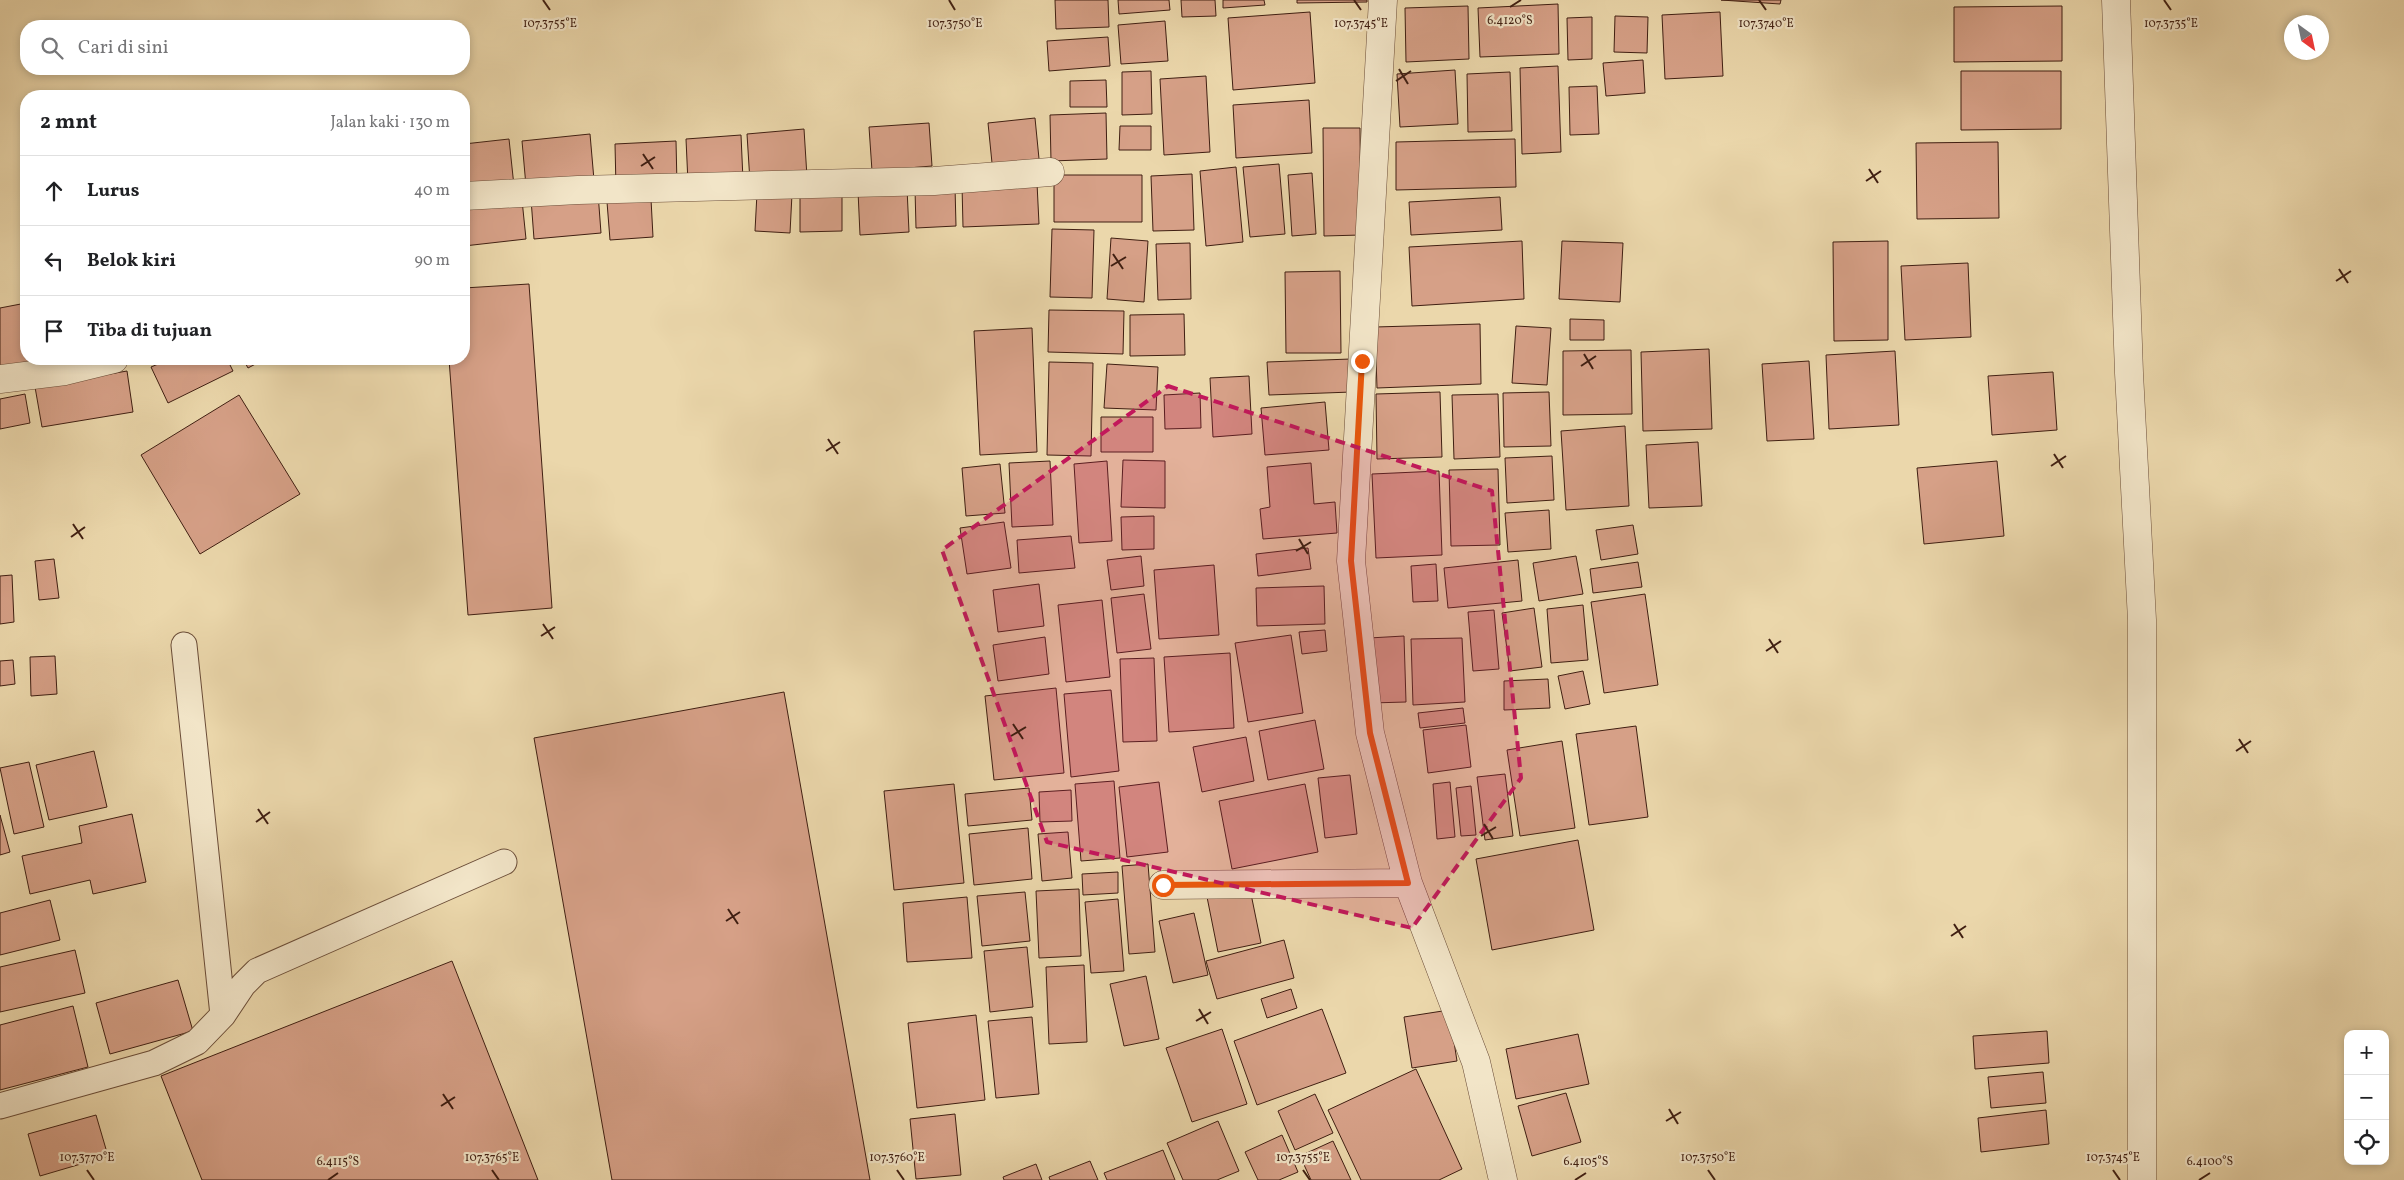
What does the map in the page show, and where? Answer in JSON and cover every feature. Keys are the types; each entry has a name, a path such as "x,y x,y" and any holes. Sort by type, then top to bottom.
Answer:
{"street":[{"path":"1383,0 1351,561 1370,733 1408,883 1476,1062 1503,1180"},
{"path":"2116,0 2129,373 2142,620 2142,1180"},
{"path":"470,196 578,190 934,181 1050,172"},
{"path":"0,379 65,371 90,365"},
{"path":"1163,885 1408,883"}],"lane":[{"path":"184,645 223,1015"},
{"path":"0,1106 154,1063 198,1042 223,1015 243,985 257,971 504,862"}],"highlighted area":[{"path":"1168,386 1492,491 1521,778 1412,928 1047,842 942,550"}],"building":[{"path":"1055,0 1108,0 1109,27 1056,29"},
{"path":"1118,0 1169,0 1170,10 1119,14"},
{"path":"1181,0 1215,0 1216,16 1182,17"},
{"path":"1223,0 1264,0 1265,5 1223,8"},
{"path":"1297,0 1367,0 1367,2 1297,3"},
{"path":"1721,0 1781,0 1780,4"},
{"path":"1558,4 1559,54 1480,57 1478,8"},
{"path":"1468,6 1469,59 1406,62 1405,8"},
{"path":"2062,6 2062,61 1954,62 1954,7"},
{"path":"1310,12 1315,83 1233,90 1228,18"},
{"path":"1720,12 1723,76 1665,79 1662,15"},
{"path":"1615,16 1648,17 1647,53 1614,52"},
{"path":"1592,17 1592,59 1568,60 1567,18"},
{"path":"1165,21 1168,61 1121,64 1118,25"},
{"path":"1108,37 1110,66 1049,71 1047,41"},
{"path":"1643,60 1645,93 1606,96 1603,63"},
{"path":"1558,66 1561,152 1522,154 1520,68"},
{"path":"1455,70 1458,124 1400,127 1397,74"},
{"path":"1151,71 1152,114 1122,115 1122,72"},
{"path":"1961,71 2061,71 2061,129 1961,130"},
{"path":"1510,72 1512,131 1468,132 1467,74"},
{"path":"1206,76 1210,152 1164,155 1160,79"},
{"path":"1106,80 1107,107 1070,107 1070,81"},
{"path":"1597,86 1599,134 1570,135 1569,87"},
{"path":"1309,100 1312,153 1236,158 1233,105"},
{"path":"1106,113 1107,159 1051,161 1050,115"},
{"path":"1035,118 1040,169 993,173 988,123"},
{"path":"929,123 932,166 872,171 869,127"},
{"path":"1120,126 1151,126 1151,150 1119,150"},
{"path":"1323,128 1360,128 1361,235 1324,236"},
{"path":"804,129 807,177 750,182 747,134"},
{"path":"590,134 594,180 526,186 522,141"},
{"path":"741,135 743,180 688,183 686,139"},
{"path":"509,139 514,186 470,191 470,143"},
{"path":"1515,139 1516,187 1396,190 1396,142"},
{"path":"676,141 677,185 616,188 615,144"},
{"path":"1998,142 1999,218 1917,219 1916,143"},
{"path":"1279,164 1285,234 1250,237 1243,167"},
{"path":"1236,167 1243,242 1206,246 1200,171"},
{"path":"1312,173 1316,234 1292,236 1288,175"},
{"path":"1192,174 1194,230 1153,231 1151,176"},
{"path":"1054,175 1142,175 1142,222 1054,222"},
{"path":"1037,183 1039,224 963,227 962,185"},
{"path":"955,187 956,226 916,228 915,189"},
{"path":"907,188 909,232 860,235 858,191"},
{"path":"842,190 842,231 800,232 800,191"},
{"path":"598,193 601,233 534,239 531,199"},
{"path":"757,193 792,194 790,233 755,231"},
{"path":"1500,197 1502,230 1411,235 1409,202"},
{"path":"651,199 653,237 610,240 607,202"},
{"path":"522,200 526,239 470,245 470,205"},
{"path":"1052,229 1094,230 1092,298 1050,297"},
{"path":"1111,238 1148,241 1144,302 1107,299"},
{"path":"1522,241 1524,299 1412,306 1409,247"},
{"path":"1562,241 1623,243 1620,302 1559,299"},
{"path":"1888,241 1888,340 1834,341 1833,242"},
{"path":"1190,243 1191,299 1158,300 1156,244"},
{"path":"1968,263 1971,337 1905,340 1901,266"},
{"path":"1340,271 1341,353 1286,353 1285,272"},
{"path":"529,284 552,608 468,615 449,365 470,365 470,288"},
{"path":"20,304 20,365 22,365 0,369 0,308"},
{"path":"1049,310 1124,311 1123,354 1048,352"},
{"path":"1184,314 1185,355 1130,356 1130,315"},
{"path":"1570,319 1604,320 1604,340 1570,340"},
{"path":"1480,324 1481,384 1377,388 1375,327"},
{"path":"1516,326 1551,328 1547,385 1512,383"},
{"path":"1032,328 1037,452 980,455 974,331"},
{"path":"1709,349 1712,429 1643,431 1641,352"},
{"path":"1631,350 1632,414 1563,415 1563,351"},
{"path":"1895,351 1899,425 1829,429 1826,355"},
{"path":"1351,359 1352,392 1269,395 1267,362"},
{"path":"1809,361 1814,439 1767,441 1762,364"},
{"path":"1049,362 1093,363 1091,456 1047,455"},
{"path":"1107,364 1158,367 1156,410 1104,408"},
{"path":"156,365 230,365 233,371 168,403 151,367"},
{"path":"127,371 133,412 42,427 35,387"},
{"path":"2053,372 2057,430 1992,435 1988,376"},
{"path":"1249,376 1252,434 1213,437 1210,378"},
{"path":"1440,392 1442,457 1377,459 1376,394"},
{"path":"1549,392 1551,446 1504,447 1503,393"},
{"path":"1200,393 1201,428 1165,429 1164,395"},
{"path":"25,394 30,423 0,429 0,399"},
{"path":"1498,394 1500,457 1454,459 1452,395"},
{"path":"239,395 300,494 200,554 141,455"},
{"path":"1325,402 1329,450 1265,455 1261,408"},
{"path":"1101,417 1153,417 1153,452 1101,452"},
{"path":"1625,426 1629,506 1566,510 1561,431"},
{"path":"1698,442 1702,506 1649,508 1646,445"},
{"path":"1552,456 1554,500 1507,503 1505,458"},
{"path":"1123,460 1165,461 1165,508 1121,507"},
{"path":"1050,461 1053,525 1012,527 1009,463"},
{"path":"1107,461 1112,541 1079,543 1074,464"},
{"path":"1997,461 2004,536 1924,544 1917,468"},
{"path":"1311,463 1314,504 1335,502 1337,533 1263,539 1260,509 1270,507 1267,467"},
{"path":"1000,464 1005,513 966,516 962,468"},
{"path":"1498,469 1500,545 1451,546 1449,470"},
{"path":"1439,471 1442,555 1376,558 1372,474"},
{"path":"1549,510 1551,549 1508,552 1505,513"},
{"path":"1154,516 1154,549 1122,550 1121,517"},
{"path":"1004,522 1011,568 967,574 960,528"},
{"path":"1633,525 1638,554 1601,560 1596,530"},
{"path":"1071,536 1075,568 1019,573 1017,540"},
{"path":"1308,548 1311,569 1258,576 1256,554"},
{"path":"1141,556 1144,586 1111,590 1107,560"},
{"path":"1576,556 1583,594 1539,601 1533,563"},
{"path":"54,559 59,598 39,600 35,561"},
{"path":"1518,560 1522,601 1448,608 1444,568"},
{"path":"1638,562 1642,587 1593,593 1590,569"},
{"path":"1436,564 1438,601 1413,602 1411,566"},
{"path":"1214,565 1219,635 1159,639 1154,570"},
{"path":"12,575 14,622 0,624 0,576"},
{"path":"1039,584 1044,626 998,632 993,590"},
{"path":"1324,586 1325,624 1257,626 1256,588"},
{"path":"1144,594 1151,649 1117,653 1111,598"},
{"path":"1645,594 1658,685 1604,693 1591,602"},
{"path":"1102,600 1110,677 1066,682 1058,605"},
{"path":"1583,605 1588,660 1551,663 1547,609"},
{"path":"1534,608 1542,667 1510,671 1502,613"},
{"path":"1494,610 1499,669 1473,671 1468,612"},
{"path":"1325,630 1327,651 1302,654 1299,632"},
{"path":"1291,635 1303,713 1248,722 1235,643"},
{"path":"1404,636 1406,702 1371,703 1369,638"},
{"path":"1045,637 1049,674 998,681 993,645"},
{"path":"1462,638 1465,702 1413,705 1411,639"},
{"path":"1230,653 1234,728 1169,732 1164,657"},
{"path":"55,656 57,694 31,696 30,657"},
{"path":"1154,658 1157,741 1123,742 1120,659"},
{"path":"13,660 15,684 0,686 0,661"},
{"path":"1583,671 1590,704 1565,709 1558,676"},
{"path":"1548,679 1550,708 1504,710 1504,681"},
{"path":"1056,688 1064,773 994,780 985,696"},
{"path":"1111,690 1119,771 1071,777 1064,694"},
{"path":"784,692 870,1180 612,1180 534,738"},
{"path":"1463,708 1465,723 1420,728 1418,713"},
{"path":"1315,720 1324,769 1268,780 1259,731"},
{"path":"1466,725 1471,767 1428,773 1423,730"},
{"path":"1636,726 1648,817 1589,825 1576,734"},
{"path":"1246,737 1254,781 1202,792 1193,747"},
{"path":"1562,741 1575,828 1520,836 1507,750"},
{"path":"94,751 107,807 49,820 36,765"},
{"path":"29,762 44,827 14,834 0,768"},
{"path":"1505,774 1513,836 1485,840 1477,777"},
{"path":"1350,775 1357,834 1325,838 1318,778"},
{"path":"1114,781 1120,858 1081,861 1075,784"},
{"path":"1159,782 1168,852 1127,857 1119,787"},
{"path":"1450,782 1455,837 1437,839 1433,784"},
{"path":"954,784 964,883 894,890 884,791"},
{"path":"1305,784 1318,852 1232,869 1219,801"},
{"path":"1471,786 1476,835 1461,836 1456,788"},
{"path":"1029,788 1032,820 968,826 965,794"},
{"path":"1071,790 1072,821 1040,822 1039,792"},
{"path":"132,814 146,882 93,894 90,880 30,894 22,856 82,843 79,826"},
{"path":"0,815 10,852 0,855"},
{"path":"1028,828 1032,879 974,885 969,834"},
{"path":"1068,832 1072,878 1042,881 1038,834"},
{"path":"1578,840 1594,930 1492,950 1476,859"},
{"path":"1148,864 1155,952 1129,954 1122,866"},
{"path":"1118,872 1118,893 1083,895 1082,874"},
{"path":"1079,889 1081,956 1039,958 1036,891"},
{"path":"1250,889 1261,943 1218,952 1207,897"},
{"path":"1025,892 1030,941 982,946 977,896"},
{"path":"967,897 972,958 907,962 903,903"},
{"path":"1118,899 1124,971 1091,973 1085,902"},
{"path":"50,900 60,940 0,955 0,913"},
{"path":"1194,913 1208,975 1173,983 1159,921"},
{"path":"1284,940 1294,978 1217,999 1206,961"},
{"path":"1027,947 1033,1007 990,1012 984,951"},
{"path":"75,950 85,993 0,1012 0,967"},
{"path":"452,961 538,1180 202,1180 161,1076"},
{"path":"1084,965 1087,1042 1049,1044 1046,967"},
{"path":"1146,976 1159,1039 1124,1046 1110,984"},
{"path":"178,980 193,1031 110,1054 96,1003"},
{"path":"1291,989 1297,1008 1267,1018 1261,999"},
{"path":"73,1006 88,1067 0,1090 0,1025"},
{"path":"1322,1009 1346,1073 1257,1105 1234,1041"},
{"path":"1449,1010 1457,1061 1412,1068 1404,1017"},
{"path":"976,1015 985,1100 917,1108 908,1023"},
{"path":"1032,1017 1039,1094 996,1098 988,1021"},
{"path":"1222,1029 1247,1104 1192,1122 1166,1048"},
{"path":"2047,1031 2049,1063 1975,1069 1973,1036"},
{"path":"1578,1034 1589,1084 1516,1099 1506,1049"},
{"path":"1416,1069 1462,1169 1439,1180 1361,1180 1328,1110"},
{"path":"2043,1072 2046,1103 1991,1108 1988,1077"},
{"path":"1566,1093 1581,1142 1532,1156 1518,1106"},
{"path":"1315,1094 1333,1133 1295,1150 1278,1111"},
{"path":"2046,1110 2049,1144 1981,1152 1978,1118"},
{"path":"955,1114 961,1175 916,1179 910,1119"},
{"path":"96,1115 108,1156 40,1176 28,1134"},
{"path":"1218,1121 1239,1171 1217,1180 1183,1180 1167,1143"},
{"path":"1282,1135 1298,1172 1279,1180 1258,1180 1245,1152"},
{"path":"1333,1141 1351,1180 1311,1180 1300,1156"},
{"path":"1163,1150 1175,1180 1107,1180 1104,1173"},
{"path":"1090,1161 1098,1180 1050,1180 1049,1177"},
{"path":"1036,1164 1042,1180 1004,1180 1003,1177"}],"route":[{"path":"1163,885 1408,883 1370,733 1351,561 1362,361"}]}
